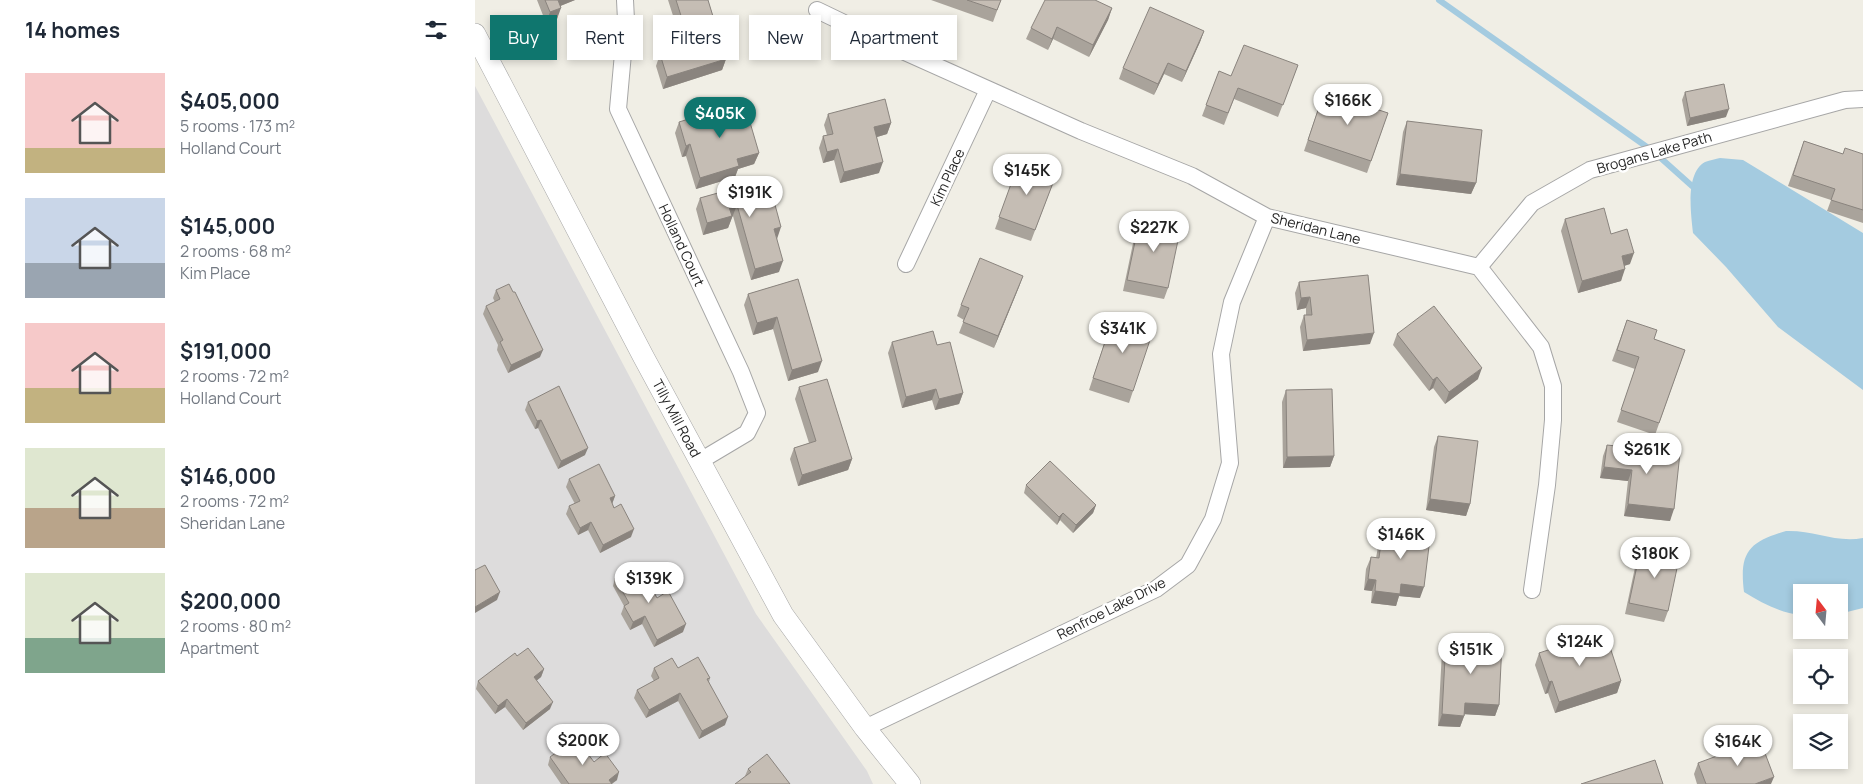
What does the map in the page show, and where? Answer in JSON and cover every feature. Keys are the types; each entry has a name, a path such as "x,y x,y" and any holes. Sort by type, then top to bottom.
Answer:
{"street":[{"name":"Holland Court","path":"625,0 626,20 618,109 741,372 757,413 747,433 700,461"},
{"name":"Sheridan Lane","path":"817,10 987,90 1192,176 1267,217 1479,267"},
{"name":"Tilly Mill Road","path":"475,34 783,615 903,782"},
{"name":"Kim Place","path":"906,264 987,90"},
{"name":"Brogans Lake Path","path":"1479,267 1532,203 1590,170 1845,100 1863,99"},
{"name":"Renfroe Lake Drive","path":"865,728 1155,589 1188,565 1213,519 1230,463 1221,354 1232,302 1267,217"},
{"path":"1479,267 1541,347 1553,386 1553,420 1547,485 1532,590"}],"shaded area":[{"path":"475,86 756,614 867,771 873,784 475,784"}],"water":[{"path":"1720,158 1743,160 1863,233 1863,390 1778,327 1726,267 1693,233 1691,194 1694,175 1705,162"},
{"path":"1786,531 1796,531 1843,539 1863,538 1863,608 1848,612 1848,584 1793,584 1793,614 1764,604 1744,592 1743,567 1745,558 1755,545 1773,535"}],"building":[{"path":"545,0 558,0 561,8 550,12"},
{"path":"676,0 708,0 713,15 681,15"},
{"path":"967,0 1001,0 997,10"},
{"path":"1045,0 1095,0 1112,8 1093,45 1057,27 1052,39 1031,28"},
{"path":"1150,7 1204,31 1186,71 1168,63 1158,84 1123,68"},
{"path":"1244,45 1298,65 1283,105 1238,88 1228,113 1206,105 1219,71 1231,76"},
{"path":"662,60 723,60 667,77"},
{"path":"1724,84 1729,109 1690,118 1685,92"},
{"path":"1324,92 1388,113 1371,161 1308,140"},
{"path":"885,99 891,123 874,127 883,162 844,172 838,149 827,152 823,136 833,134 828,114"},
{"path":"744,102 759,153 737,159 739,166 700,178 690,144 686,146 679,122"},
{"path":"1407,121 1482,130 1476,183 1400,174"},
{"path":"1804,141 1843,154 1845,148 1863,154 1863,210 1831,200 1835,189 1793,175"},
{"path":"1019,162 1056,175 1035,230 999,217"},
{"path":"768,179 781,227 774,229 783,261 755,269 737,205 729,207 732,216 707,223 700,198"},
{"path":"1604,208 1611,234 1627,229 1634,253 1622,256 1625,269 1582,281 1565,219"},
{"path":"1140,218 1181,226 1168,288 1127,280"},
{"path":"980,258 1023,276 998,336 963,322 969,308 961,305"},
{"path":"1368,275 1374,333 1307,340 1304,315 1312,315 1310,297 1301,298 1299,282"},
{"path":"798,279 822,361 792,370 777,317 757,323 748,294"},
{"path":"509,284 513,292 515,292 543,350 511,365 500,342 503,340 486,306 500,299 496,290"},
{"path":"1434,306 1482,368 1449,392 1437,377 1433,380 1397,334"},
{"path":"1113,318 1153,331 1133,391 1093,378"},
{"path":"1627,320 1657,330 1654,339 1685,350 1659,423 1621,410 1639,357 1617,350"},
{"path":"933,331 937,345 950,342 963,393 939,399 936,389 906,397 892,342"},
{"path":"827,379 852,459 802,475 794,448 816,441 799,387"},
{"path":"559,386 588,448 561,461 541,420 537,421 528,402"},
{"path":"1332,389 1334,456 1287,457 1286,390"},
{"path":"1438,436 1478,441 1470,504 1430,499"},
{"path":"1607,445 1680,453 1674,509 1628,504 1632,470 1604,467"},
{"path":"1050,461 1096,505 1076,525 1063,513 1059,517 1026,485"},
{"path":"599,464 615,496 610,498 614,508 621,504 634,529 603,545 591,522 580,528 569,506 580,501 569,479"},
{"path":"1393,525 1431,530 1424,587 1401,584 1400,594 1375,591 1376,580 1368,579 1371,557 1379,558 1382,535 1391,537"},
{"path":"1641,547 1680,554 1668,611 1629,603"},
{"path":"485,565 500,592 475,607 475,570"},
{"path":"639,565 657,598 668,591 686,624 657,640 645,616 633,622 624,606 629,603 615,578"},
{"path":"1600,633 1604,646 1609,644 1621,681 1559,702 1552,681 1549,682 1539,653"},
{"path":"1446,640 1502,643 1499,705 1465,703 1464,716 1442,714"},
{"path":"528,648 544,669 534,677 553,702 526,723 507,699 498,706 478,681 515,653 517,656"},
{"path":"698,657 710,678 707,679 728,717 702,731 680,693 649,710 637,690 659,678 654,668 672,658 678,668"},
{"path":"576,738 594,762 605,753 619,772 609,780 612,784 569,784 550,757"},
{"path":"1760,740 1774,777 1755,784 1706,784 1698,763"},
{"path":"767,754 790,784 735,784 751,772 748,769"},
{"path":"1655,760 1663,784 1581,784"}],"waterway":[{"path":"1439,0 1654,152 1692,186"}]}
